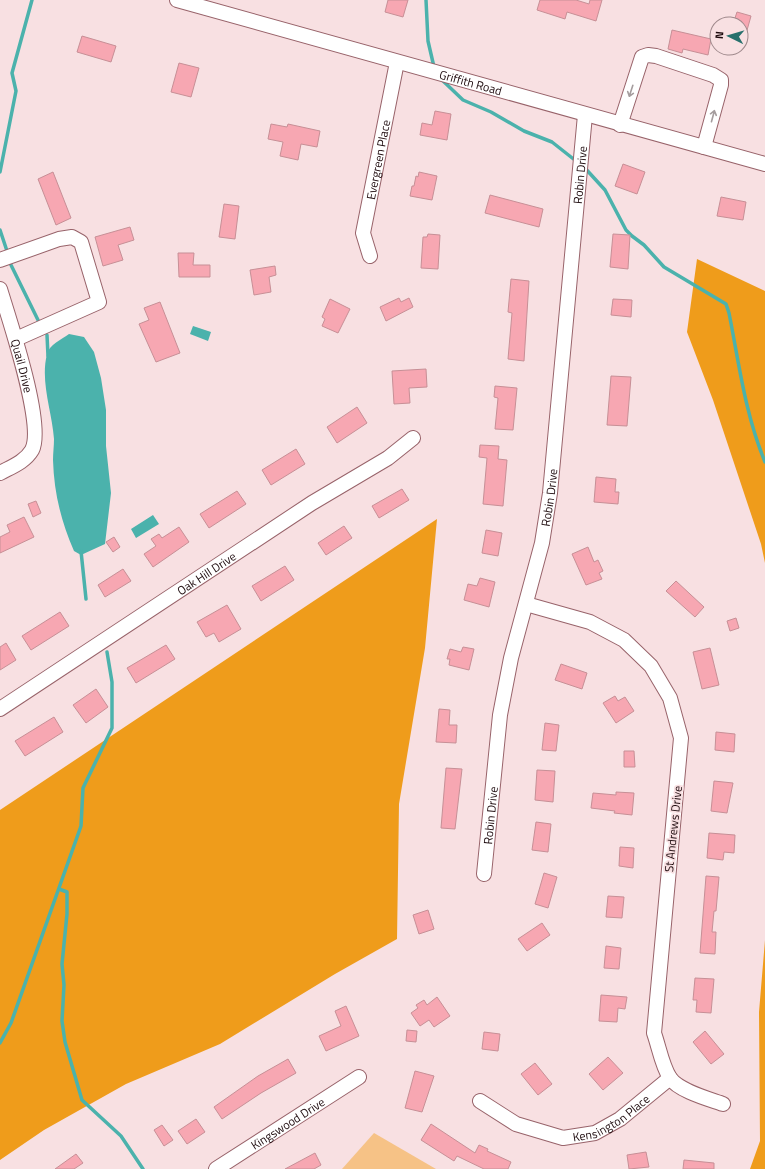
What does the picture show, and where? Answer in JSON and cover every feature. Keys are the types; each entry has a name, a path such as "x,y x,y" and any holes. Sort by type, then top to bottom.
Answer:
{"street":[{"name":"Griffith Road","path":"177,0 620,125 765,164"},
{"path":"620,125 642,57 648,55 656,56 718,77 721,80 721,85 704,147"},
{"name":"Evergreen Place","path":"370,256 363,233 397,62"},
{"name":"Robin Drive","path":"484,874 500,715 511,658 542,543 550,493 585,115"},
{"path":"0,260 59,239 72,237 81,242 99,302 16,339"},
{"name":"Quail Drive","path":"0,289 16,339 34,418 36,434 31,451 21,462 0,473"},
{"name":"Oak Hill Drive","path":"0,709 312,502 388,458 413,438"},
{"name":"St Andrews Drive","path":"526,604 590,622 624,640 651,666 670,698 681,738 654,1033 670,1078"},
{"name":"Kingswood Drive","path":"216,1169 359,1077"},
{"path":"670,1078 678,1085 690,1091 723,1104"},
{"name":"Kensington Place","path":"480,1101 516,1124 563,1138 594,1133 620,1119 670,1078"}],"shaded area":[{"path":"697,259 765,291 765,563 761,544 713,400 687,332"},
{"path":"437,519 425,648 399,804 397,939 335,974 220,1044 126,1084 44,1130 0,1160 0,810"},
{"path":"765,940 765,1169 750,1169 760,1141 759,1012"},
{"path":"374,1133 436,1169 342,1169"}],"water":[{"path":"193,326 211,332 208,341 190,334"},
{"path":"69,334 84,337 94,352 101,378 106,410 106,446 111,493 105,544 81,555 74,551 69,540 57,495 53,460 53,428 45,375 45,365 48,351 56,342"},
{"path":"153,515 159,524 136,538 131,529"}],"building":[{"path":"388,0 408,0 403,17 385,12"},
{"path":"540,0 576,0 589,4 590,0 602,0 596,21 567,12 565,19 537,10"},
{"path":"737,12 751,16 749,23 749,16 736,16"},
{"path":"672,30 709,39 708,55 683,49 682,53 668,49"},
{"path":"82,36 116,46 111,62 77,52"},
{"path":"179,63 199,68 191,97 171,92"},
{"path":"435,111 451,114 447,140 420,135 422,123 432,125"},
{"path":"271,124 287,127 288,124 320,131 317,147 301,144 298,160 280,156 283,142 268,139"},
{"path":"623,164 645,172 637,194 615,186"},
{"path":"53,172 71,218 56,225 38,179"},
{"path":"419,172 437,176 432,200 410,196 412,186 414,186 416,176 418,177"},
{"path":"490,195 543,209 539,227 485,213"},
{"path":"721,197 746,202 743,220 717,216"},
{"path":"224,204 239,206 235,239 219,237"},
{"path":"130,227 134,240 118,245 123,260 103,266 95,237"},
{"path":"428,234 440,235 438,269 421,268 423,237 427,237"},
{"path":"613,234 630,235 628,269 610,267"},
{"path":"178,253 194,253 193,265 210,265 210,277 179,277"},
{"path":"275,266 276,275 269,277 271,292 254,295 250,270"},
{"path":"511,279 529,281 524,361 508,359 512,313 508,312"},
{"path":"399,298 401,302 409,298 413,307 386,321 380,307"},
{"path":"330,299 350,309 338,333 322,326 325,319 322,317"},
{"path":"613,299 632,300 631,317 611,315"},
{"path":"160,302 180,353 156,362 139,324 149,320 144,308"},
{"path":"426,369 427,387 409,388 410,403 394,404 392,371"},
{"path":"611,376 631,377 627,426 607,425"},
{"path":"495,386 517,388 513,430 495,429 498,398 494,397"},
{"path":"357,407 367,423 337,443 327,427"},
{"path":"480,445 499,446 498,459 507,460 503,506 483,504 487,458 479,457"},
{"path":"296,449 305,464 271,485 262,470"},
{"path":"596,477 616,479 615,492 619,492 618,504 594,502"},
{"path":"402,489 409,500 379,518 372,506"},
{"path":"237,491 246,504 209,528 200,514"},
{"path":"36,501 41,513 33,517 28,504"},
{"path":"24,517 34,537 0,553 0,537 10,532 7,525"},
{"path":"344,526 352,538 326,555 318,543"},
{"path":"179,527 189,542 153,567 144,554 156,546 151,539 159,534 162,538"},
{"path":"486,530 502,533 498,556 482,553"},
{"path":"114,537 120,547 113,552 106,542"},
{"path":"588,547 594,562 598,560 603,571 599,573 602,579 586,585 572,554"},
{"path":"285,566 294,580 261,601 252,586"},
{"path":"123,569 131,581 105,597 98,585"},
{"path":"480,578 495,582 489,607 464,600 468,584 477,586"},
{"path":"676,581 704,607 695,617 666,591"},
{"path":"227,605 241,629 219,642 214,633 206,637 197,622"},
{"path":"60,612 69,626 31,650 22,636"},
{"path":"736,618 739,628 730,631 727,621"},
{"path":"6,643 16,660 0,670 0,647"},
{"path":"166,645 175,659 136,683 127,668"},
{"path":"463,647 474,649 469,670 449,665 450,659 447,659 450,649 461,652"},
{"path":"710,648 719,685 702,689 693,652"},
{"path":"561,664 587,673 582,689 555,680"},
{"path":"96,689 108,707 86,723 73,705"},
{"path":"615,696 618,701 625,697 634,711 616,723 603,703"},
{"path":"439,709 450,710 449,725 457,725 456,743 436,742"},
{"path":"54,717 63,732 25,756 15,741"},
{"path":"545,723 559,725 556,751 542,750"},
{"path":"716,732 735,734 734,752 715,750"},
{"path":"624,751 634,751 635,767 624,767"},
{"path":"446,768 462,769 455,829 441,828"},
{"path":"537,770 555,771 553,802 535,800"},
{"path":"714,781 733,783 727,813 711,811"},
{"path":"616,792 634,793 632,815 591,808 593,793 616,795"},
{"path":"536,822 551,824 548,852 532,850"},
{"path":"709,833 735,835 734,853 724,852 723,860 707,858"},
{"path":"620,847 634,848 633,868 619,866"},
{"path":"544,873 557,877 548,908 535,904"},
{"path":"706,876 719,877 716,911 714,911 712,932 716,932 715,954 700,953"},
{"path":"608,896 624,897 622,918 606,917"},
{"path":"428,910 434,929 419,934 413,915"},
{"path":"542,923 550,935 527,951 518,939"},
{"path":"606,946 621,948 619,969 604,968"},
{"path":"695,978 714,979 711,1013 696,1012 697,1000 693,1000"},
{"path":"601,995 627,997 625,1009 618,1008 617,1022 599,1021"},
{"path":"437,997 450,1016 434,1027 429,1020 420,1026 411,1013 418,1008 416,1005 424,1000 427,1005"},
{"path":"346,1006 359,1036 326,1051 319,1036 341,1026 335,1011"},
{"path":"407,1030 417,1031 416,1042 406,1041"},
{"path":"705,1031 724,1054 711,1064 693,1042"},
{"path":"484,1032 500,1034 498,1051 482,1049"},
{"path":"608,1057 623,1073 603,1090 589,1074"},
{"path":"288,1059 296,1073 261,1093 222,1119 214,1107 258,1076"},
{"path":"535,1063 552,1084 538,1095 521,1074"},
{"path":"415,1071 434,1076 422,1112 405,1108"},
{"path":"196,1119 205,1132 187,1144 178,1131"},
{"path":"431,1124 475,1153 479,1145 488,1149 487,1151 511,1162 508,1169 484,1169 457,1156 454,1161 421,1140"},
{"path":"162,1125 173,1140 164,1146 154,1130"},
{"path":"646,1152 649,1167 629,1169 627,1155"},
{"path":"315,1153 321,1165 314,1169 285,1169"},
{"path":"76,1154 83,1163 74,1169 55,1169"},
{"path":"684,1160 714,1163 714,1169 683,1169"}],"waterway":[{"path":"0,172 16,91 12,73 32,0"},
{"path":"426,0 428,41 434,67"},
{"path":"441,79 463,100 491,112 524,131 552,142 576,161"},
{"path":"584,167 605,190 626,230 644,245 664,267 726,304 747,407 765,462"},
{"path":"0,230 7,251"},
{"path":"11,265 38,320"},
{"path":"47,335 48,356"},
{"path":"81,551 86,599"},
{"path":"0,1043 11,1023 81,826 83,788 112,728 112,682 107,652"},
{"path":"59,889 67,892 67,914 62,964 64,985 62,1021 65,1042 82,1100 121,1136 143,1169"}]}
